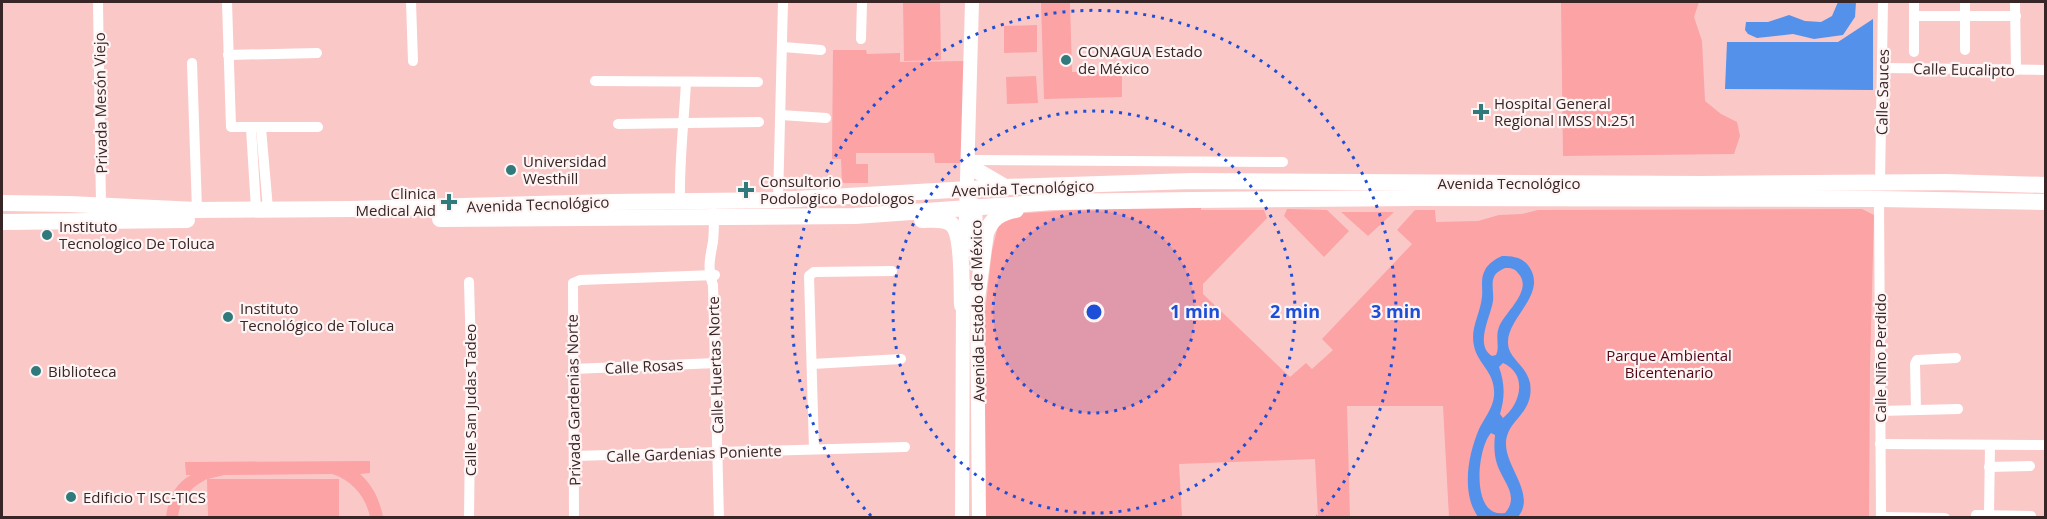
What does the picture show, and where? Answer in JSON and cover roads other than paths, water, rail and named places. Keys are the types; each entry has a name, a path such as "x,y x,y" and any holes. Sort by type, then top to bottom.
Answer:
{"main road":[{"name":"Avenida Estado de México","path":"962,518 970,302 972,162 969,105 972,2"},
{"path":"972,162 1005,187"},
{"name":"Avenida Tecnológico","path":"2,203 197,210 262,203 362,209 680,202 714,208 778,200 1005,187 1252,181 1742,191"},
{"name":"Avenida Tecnológico","path":"2,222 714,208 855,216 1053,202 1742,191 1945,191 2046,185"},
{"name":"Avenida Tecnológico","path":"1945,191 2046,202"},
{"path":"970,302 989,225 995,218 1008,211 1053,202"},
{"path":"36,203 32,210 37,221"},
{"path":"855,216 879,219 943,220 952,224 959,239 970,302"},
{"name":"Avenida Estado de México","path":"970,302 980,518"}],"street":[{"name":"Privada Mesón Viejo","path":"98,2 101,205"},
{"path":"227,2 230,125 232,128 318,127"},
{"path":"411,2 413,61"},
{"path":"778,200 783,2"},
{"path":"861,39 862,2"},
{"name":"Calle Sauces","path":"1879,190 1883,68 1882,2"},
{"path":"1914,2 1914,52"},
{"path":"1965,2 1965,50"},
{"path":"2015,2 2016,70"},
{"path":"1914,16 2016,16"},
{"path":"783,47 821,50"},
{"path":"228,55 317,53"},
{"path":"192,63 197,210"},
{"name":"Calle Eucalipto","path":"1883,68 2046,70"},
{"path":"595,81 758,82"},
{"path":"680,202 679,161 686,82"},
{"path":"781,115 826,118"},
{"path":"618,124 759,122"},
{"path":"256,128 262,203"},
{"path":"972,162 1283,162"},
{"name":"Calle Niño Perdido","path":"1879,190 1881,517"},
{"name":"Calle Huertas Norte","path":"714,208 712,278 719,518"},
{"path":"814,449 809,275 814,272 892,271"},
{"name":"Privada Gardenias Norte","path":"574,518 573,283 580,280 712,278"},
{"name":"Calle San Judas Tadeo","path":"469,282 471,354 469,518"},
{"path":"812,364 901,358"},
{"path":"1916,410 1917,360 1956,358"},
{"name":"Calle Rosas","path":"573,369 716,363"},
{"path":"1880,411 1958,409"},
{"path":"1880,444 2046,445"},
{"path":"1989,515 1990,445"},
{"path":"2005,445 2005,467"},
{"name":"Calle Gardenias Poniente","path":"574,456 905,447"},
{"path":"1989,467 2030,466"},
{"path":"1976,515 2031,516"},
{"path":"1881,517 1945,518"}],"water":[{"path":"1838,2 1856,2 1855,17 1843,35 1814,39 1793,34 1757,38 1745,30 1746,22 1768,22 1789,15 1805,21 1821,22 1832,16"},
{"path":"1873,19 1873,90 1725,89 1727,42 1838,42"},
{"path":"1502,256 1516,257 1527,264 1533,275 1534,285 1526,305 1509,334 1508,344 1511,354 1525,371 1530,383 1528,403 1510,429 1506,445 1524,500 1523,509 1518,517 1478,517 1469,496 1469,462 1479,429 1492,405 1494,388 1490,375 1476,353 1473,333 1481,304 1483,273 1490,264","holes":["1505,268 1517,271 1523,286 1517,301 1499,327 1497,352 1492,356 1484,345 1485,330 1493,301 1493,279 1497,272","1503,363 1511,368 1519,382 1518,397 1503,418 1500,414 1503,385 1499,367","1491,433 1495,435 1496,460 1511,495 1511,501 1505,513 1494,512 1486,505 1481,494 1480,466 1486,441"]}],"place":[{"name":"CONAGUA Estado de México","path":"1066,60"},
{"name":"Hospital General Regional IMSS N.251","path":"1481,112"},
{"name":"Universidad Westhill","path":"511,170"},
{"name":"Consultorio Podologico Podologos","path":"746,190"},
{"name":"Clinica Medical Aid","path":"449,202"},
{"name":"Instituto Tecnologico De Toluca","path":"47,235"},
{"name":"Instituto Tecnológico de Toluca","path":"228,317"},
{"name":"Biblioteca","path":"36,371"},
{"name":"Edificio T ISC-TICS","path":"71,497"}],"park label":[{"name":"Parque Ambiental Bicentenario","path":"1669,364"}]}
